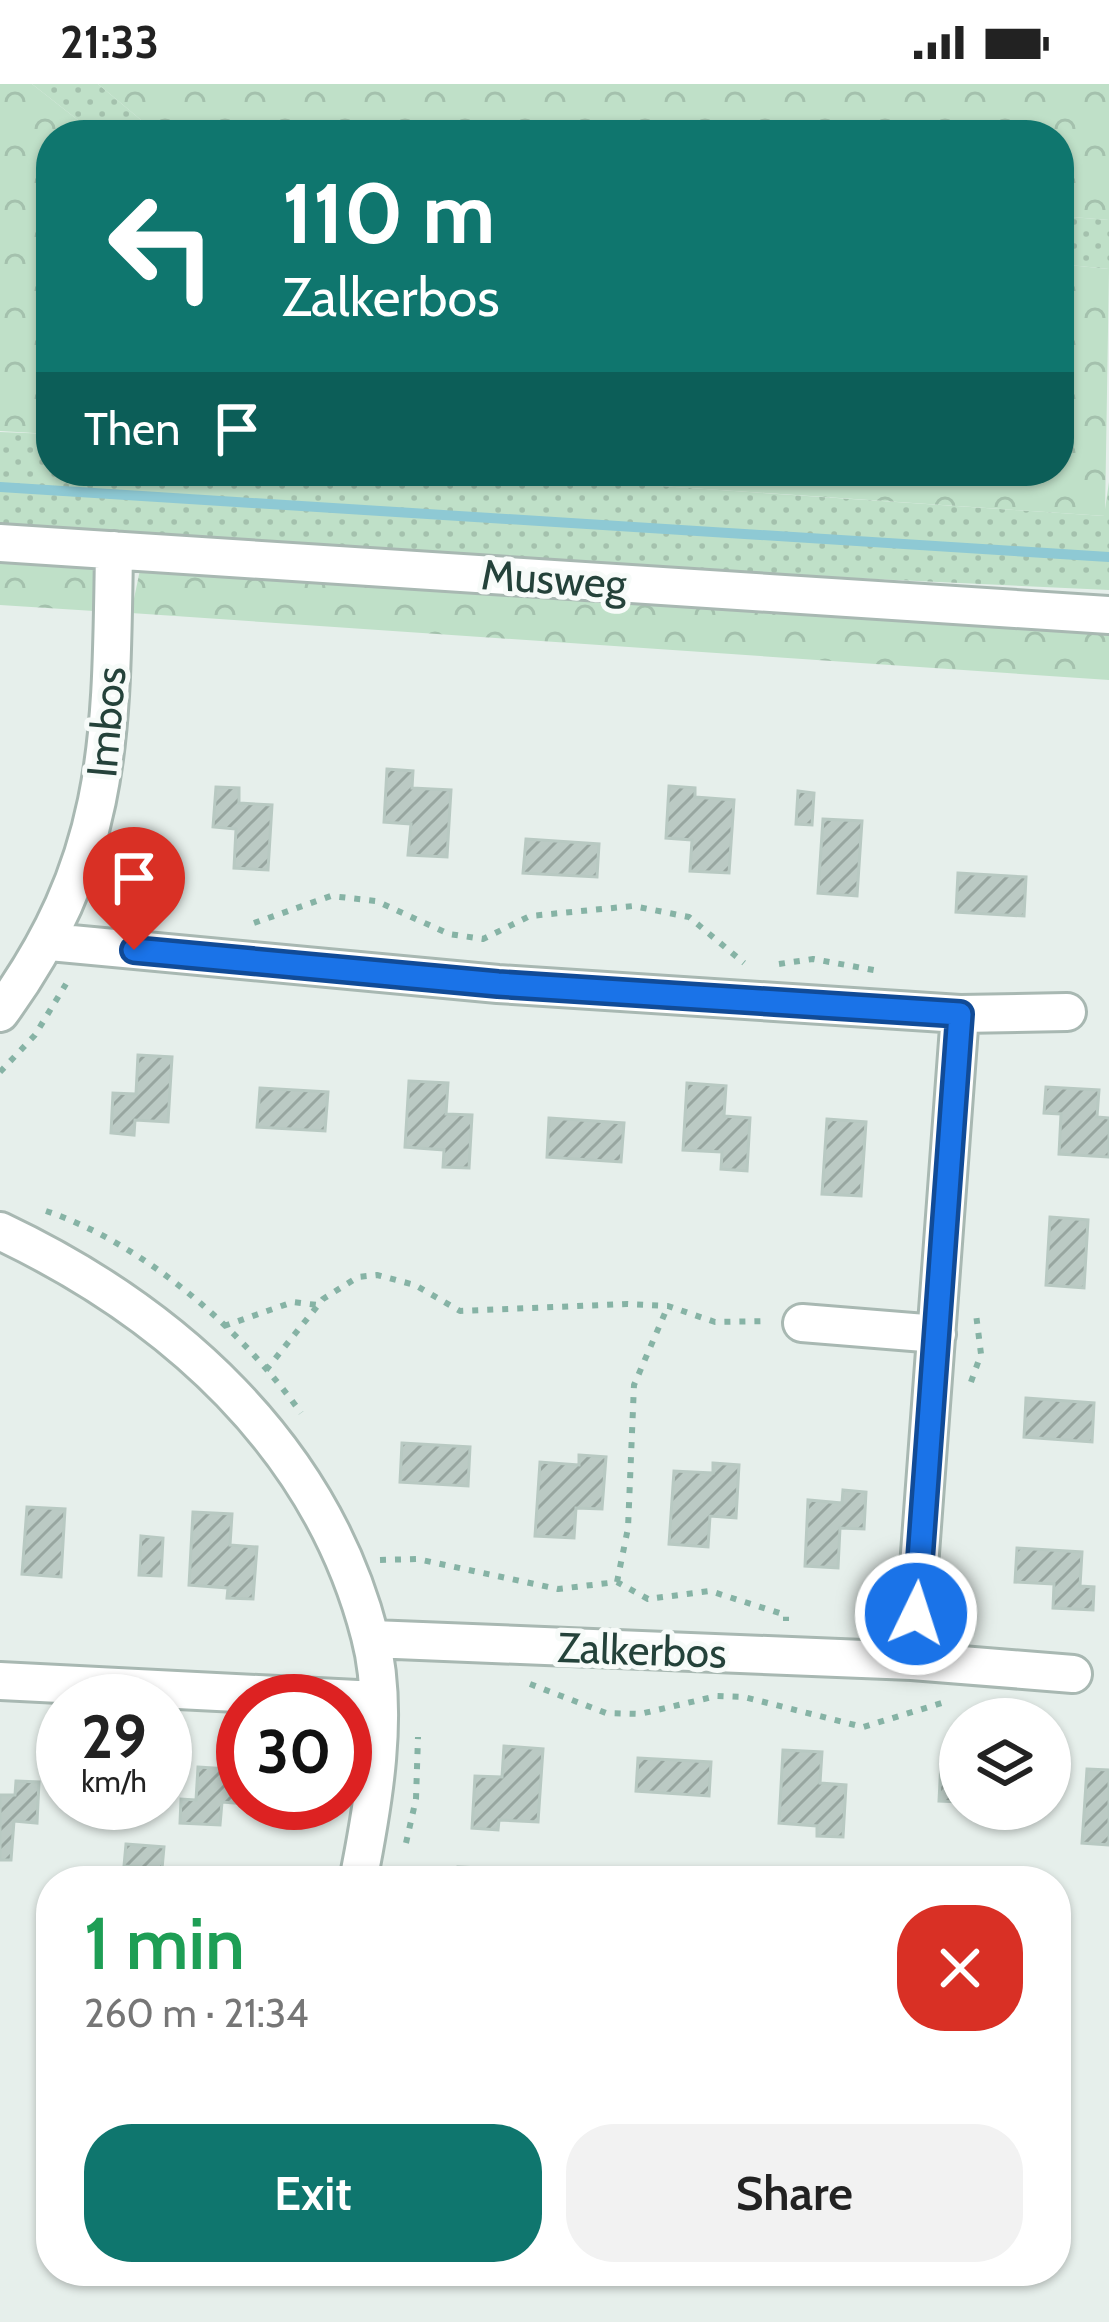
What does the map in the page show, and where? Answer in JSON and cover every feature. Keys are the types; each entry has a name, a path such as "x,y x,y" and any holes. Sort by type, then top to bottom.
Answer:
{"street":[{"name":"Musweg","path":"0,543 1109,615"},
{"name":"Imbos","path":"0,1013 50,942 75,888 100,795 112,684 114,550"},
{"path":"50,942 498,984 960,1014 1067,1012"},
{"path":"912,1661 960,1014"},
{"path":"0,1232 76,1268 184,1344 256,1416 312,1498 349,1573 372,1639 377,1700 360,1866"},
{"path":"802,1323 937,1334"},
{"name":"Zalkerbos","path":"372,1639 912,1661 1073,1674"},
{"path":"0,1681 377,1700"}],"path":[{"path":"235,932 331,896 376,901 449,934 483,939 530,916 633,906 688,917 752,968"},
{"path":"772,965 813,958 887,974"},
{"path":"28,1205 60,1215 145,1263 224,1326 306,1420"},
{"path":"266,1370 318,1306 358,1277 377,1275 415,1286 460,1312 668,1306 715,1322 802,1323"},
{"path":"968,1391 981,1354 972,1300"},
{"path":"224,1326 293,1302 318,1306"},
{"path":"616,1582 628,1528 634,1384 668,1306"},
{"path":"375,1546 382,1571"},
{"path":"380,1560 417,1559 558,1589 616,1582 648,1599 710,1591 786,1615 791,1708"},
{"path":"512,1675 606,1713 640,1714 717,1696 863,1726 944,1703 962,1683 965,1666 952,1598"}],"green space":[{"path":"0,84 32,84 78,120 36,120 36,433 0,431"},
{"path":"32,84 98,84 141,120 78,120"},
{"path":"98,84 1109,84 1109,220 1074,217 1074,120 141,120"},
{"path":"1074,217 1109,220 1109,269 1074,266"},
{"path":"1074,266 1109,269 1105,516 660,486 1074,486"},
{"path":"0,432 36,433 36,486 660,486 1104,516 1109,482 1109,590 745,573 0,523"},
{"path":"0,555 93,561 94,611 0,605"},
{"path":"141,565 1109,628 1109,680 131,613"}],"building":[{"path":"387,769 413,771 412,788 451,790 447,857 408,855 411,824 384,822"},
{"path":"669,786 695,788 695,797 734,800 729,873 690,871 692,840 666,838"},
{"path":"216,787 239,788 239,803 272,805 268,870 234,868 236,829 213,827"},
{"path":"798,791 814,793 812,825 796,824"},
{"path":"823,819 862,821 857,896 818,893"},
{"path":"526,839 599,844 597,877 523,873"},
{"path":"958,873 1026,877 1024,916 956,912"},
{"path":"138,1055 172,1057 168,1122 135,1120 134,1135 111,1133 113,1093 136,1094"},
{"path":"409,1081 448,1083 446,1114 472,1115 469,1168 443,1167 444,1150 405,1147"},
{"path":"687,1083 726,1086 724,1116 750,1118 747,1171 721,1169 722,1152 683,1150"},
{"path":"1046,1087 1099,1090 1097,1117 1109,1118 1109,1157 1059,1154 1061,1114 1044,1113"},
{"path":"260,1088 328,1092 325,1131 257,1127"},
{"path":"549,1118 624,1123 621,1162 547,1157"},
{"path":"827,1119 866,1122 861,1196 822,1194"},
{"path":"1050,1217 1088,1220 1084,1288 1046,1285"},
{"path":"1026,1398 1094,1403 1092,1442 1024,1437"},
{"path":"402,1443 470,1447 468,1486 400,1482"},
{"path":"579,1455 606,1457 602,1509 576,1508 574,1538 535,1536 540,1462 579,1465"},
{"path":"713,1463 739,1465 736,1518 710,1516 708,1547 669,1544 674,1471 713,1473"},
{"path":"843,1490 866,1492 864,1529 840,1528 838,1568 805,1566 808,1500 842,1503"},
{"path":"27,1507 65,1509 61,1577 22,1574"},
{"path":"193,1512 232,1514 230,1545 257,1547 253,1599 227,1598 228,1588 189,1585"},
{"path":"141,1536 163,1538 161,1576 139,1575"},
{"path":"1017,1548 1082,1552 1080,1586 1094,1587 1093,1610 1053,1608 1054,1584 1015,1582"},
{"path":"504,1746 543,1749 538,1822 499,1820 498,1830 472,1828 475,1776 502,1777"},
{"path":"783,1750 822,1752 820,1783 846,1785 843,1837 817,1836 817,1826 779,1823"},
{"path":"638,1758 711,1762 709,1796 636,1791"},
{"path":"198,1767 216,1768 216,1825 192,1824 192,1800 196,1800"},
{"path":"1087,1769 1109,1770 1109,1845 1082,1843"},
{"path":"16,1781 36,1782 36,1823 14,1821 11,1860 0,1860 0,1795 15,1795"},
{"path":"126,1844 164,1847 162,1866 124,1866"}],"waterway":[{"path":"0,487 1109,557"}],"route":[{"path":"134,950 498,984 960,1014 916,1614"}]}
